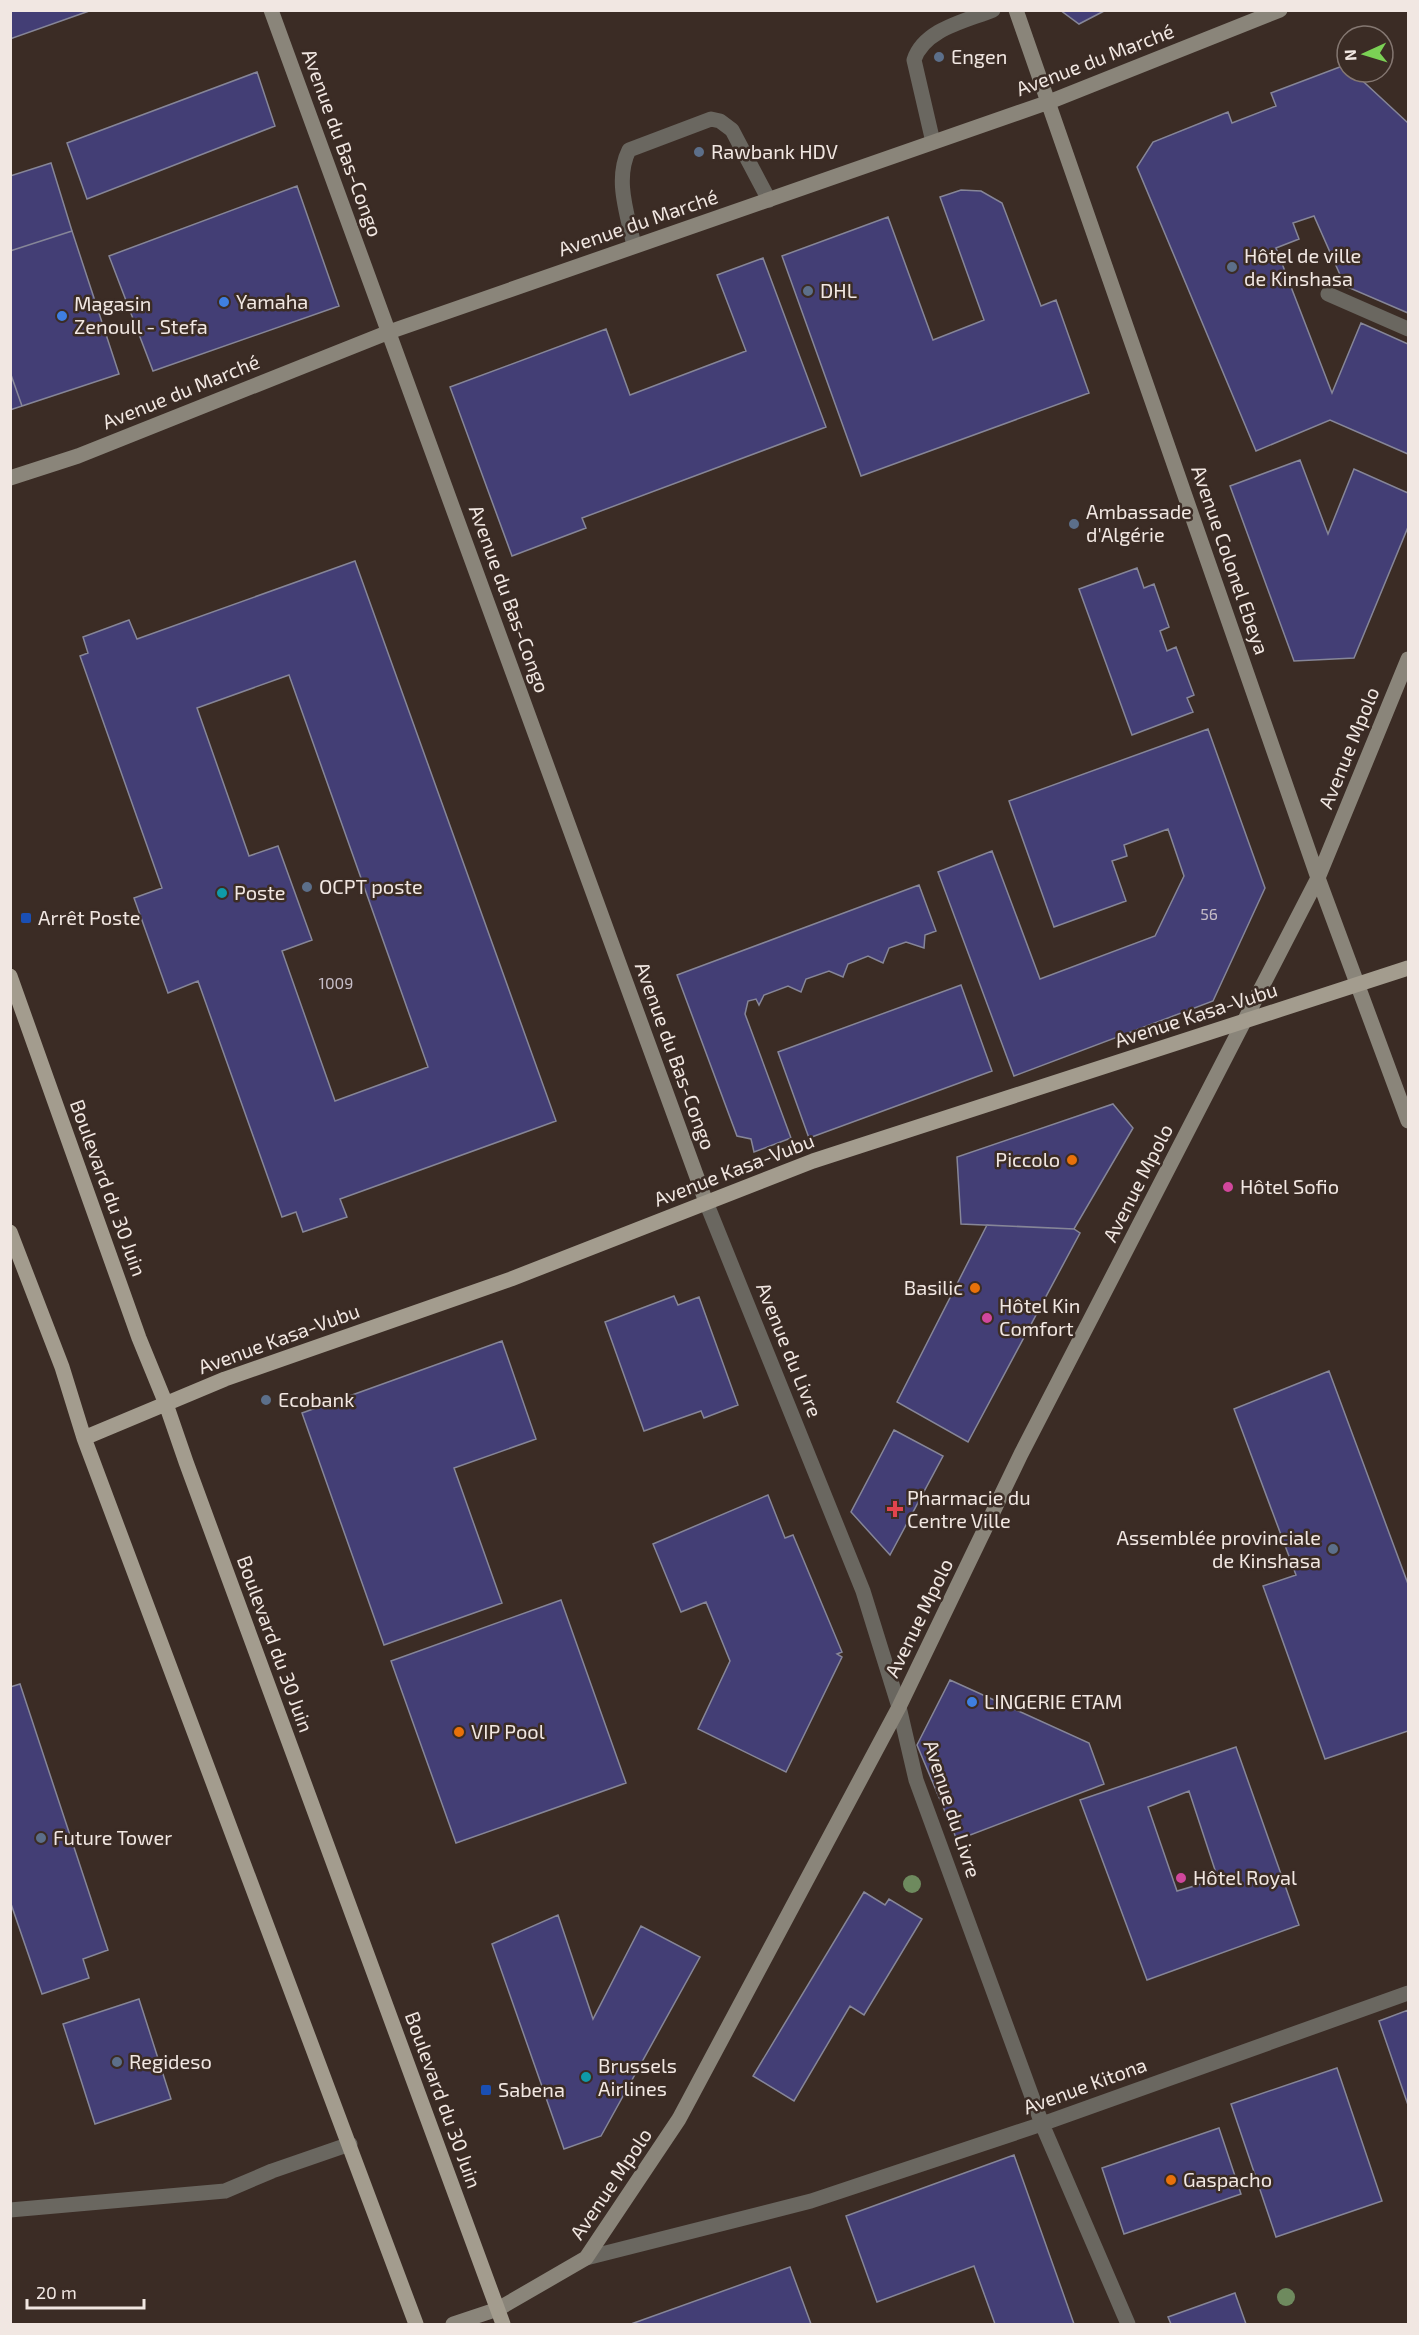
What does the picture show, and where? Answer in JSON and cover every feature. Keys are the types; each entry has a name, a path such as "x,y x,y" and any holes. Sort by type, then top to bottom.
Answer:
{"main road":[{"name":"Avenue Kasa-Vubu","path":"84,1438 225,1379 511,1278 813,1161 1408,968"},
{"name":"Boulevard du 30 Juin","path":"10,976 139,1338 166,1404 503,2325"},
{"path":"10,1232 62,1367 84,1438 416,2325"}],"street":[{"name":"Avenue du Bas-Congo","path":"271,10 706,1202"},
{"path":"933,142 914,60 918,48 934,34 993,10"},
{"name":"Avenue Colonel Ebeya","path":"1016,10 1318,878 1408,1121"},
{"name":"Avenue du Marché","path":"10,478 78,456 389,332 1049,102 1280,10"},
{"path":"634,246 621,179 624,161 629,150 711,119 720,121 732,130 769,200"},
{"path":"1328,294 1408,329"},
{"name":"Avenue Mpolo","path":"453,2325 498,2309 586,2258 679,2119 900,1707 1021,1454 1318,878 1408,658"},
{"name":"Avenue du Livre","path":"706,1202 863,1591 900,1707 916,1780 1042,2124 1128,2325"},
{"name":"Avenue Kitona","path":"586,2258 811,2201 1042,2124 1408,1993"},
{"path":"10,2210 225,2191 272,2171 350,2144"}],"building":[{"path":"10,10 92,10 10,39"},
{"path":"1060,10 1106,10 1079,24"},
{"name":"Hôtel de ville de Kinshasa","path":"1335,69 1335,84 1366,84 1408,123 1408,313 1345,286 1314,216 1293,223 1299,239 1276,248 1332,393 1361,323 1408,344 1408,454 1330,420 1256,451 1137,167 1153,142 1228,112 1232,123 1276,106 1271,93"},
{"path":"257,72 275,126 87,199 67,143"},
{"path":"51,163 72,231 10,251 10,176"},
{"path":"297,186 339,306 153,371 109,256"},
{"path":"961,190 981,191 1002,203 1041,306 1056,300 1089,393 861,476 782,256 888,217 933,340 984,320 940,197"},
{"path":"72,231 119,374 22,406 10,372 10,251"},
{"path":"763,258 826,427 582,518 586,528 512,556 450,387 606,329 630,395 746,351 717,275"},
{"path":"10,372 22,406 10,410"},
{"path":"1300,460 1328,534 1354,469 1408,493 1408,527 1354,658 1294,661 1230,486"},
{"name":"Poste","path":"355,561 556,1121 340,1199 347,1217 303,1232 296,1212 282,1217 198,981 168,993 134,898 162,888 80,656 88,653 83,637 129,620 137,639","holes":["289,675 428,1067 335,1101 282,951 312,940 278,846 249,856 197,708"]},
{"path":"1137,568 1144,588 1154,584 1169,627 1160,631 1167,651 1176,647 1194,695 1187,698 1193,712 1132,735 1079,589"},
{"path":"1208,729 1265,888 1213,1001 1014,1076 938,872 992,851 1040,979 1155,936 1184,876 1168,829 1124,845 1127,856 1112,861 1126,901 1054,927 1009,801"},
{"path":"919,885 936,931 925,935 924,948 906,942 889,948 883,963 868,956 848,964 843,977 829,971 806,979 801,992 788,986 764,995 759,1005 756,999 748,1001 745,1014 791,1138 754,1152 751,1139 737,1136 677,975"},
{"path":"961,985 992,1071 809,1138 778,1052"},
{"path":"1113,1104 1133,1128 1074,1229 961,1224 957,1157"},
{"name":"Hôtel Kin Comfort","path":"987,1225 1074,1229 1080,1233 968,1442 897,1402"},
{"path":"674,1296 678,1305 699,1297 738,1405 704,1418 701,1411 644,1431 605,1322"},
{"name":"Ecobank","path":"502,1341 536,1439 454,1468 502,1603 384,1645 302,1413"},
{"name":"Assemblée provinciale de Kinshasa","path":"1329,1371 1408,1584 1408,1731 1325,1759 1263,1586 1296,1575 1234,1409"},
{"path":"894,1430 943,1456 890,1555 851,1512"},
{"path":"768,1495 785,1538 793,1535 842,1652 837,1654 842,1657 786,1772 698,1729 730,1661 706,1602 681,1612 653,1544"},
{"path":"561,1600 626,1783 456,1843 391,1661"},
{"path":"950,1680 1089,1743 1104,1784 957,1840 917,1745"},
{"name":"Future Tower","path":"20,1684 108,1950 83,1959 89,1978 42,1994 10,1901 10,1687"},
{"path":"1236,1747 1299,1925 1147,1980 1080,1800","holes":["1189,1791 1218,1879 1177,1891 1148,1807"]},
{"path":"864,1892 885,1905 889,1899 922,1919 864,2015 850,2006 794,2101 753,2076"},
{"name":"Brussels Airlines","path":"558,1915 593,2019 641,1926 700,1957 601,2136 564,2149 492,1944"},
{"name":"Regideso","path":"139,1999 171,2099 95,2124 63,2024"},
{"path":"1408,2010 1408,2105 1379,2021"},
{"path":"1337,2068 1382,2201 1276,2237 1231,2104"},
{"path":"1219,2128 1241,2194 1124,2234 1102,2168"},
{"path":"1014,2155 1074,2324 995,2324 974,2266 877,2302 846,2216"},
{"path":"790,2267 811,2324 631,2324"},
{"path":"1235,2293 1246,2324 1171,2324 1168,2317"}],"place":[{"name":"Engen","path":"939,57"},
{"name":"Rawbank HDV","path":"699,152"},
{"name":"Hôtel de ville de Kinshasa","path":"1232,267"},
{"name":"DHL","path":"808,291"},
{"name":"Yamaha","path":"224,302"},
{"name":"Magasin Zenoull - Stefa","path":"62,316"},
{"name":"Ambassade d'Algérie","path":"1074,524"},
{"name":"OCPT poste","path":"307,887"},
{"name":"Poste","path":"222,893"},
{"name":"Arrêt Poste","path":"26,918"},
{"name":"Piccolo","path":"1072,1160"},
{"name":"Hôtel Sofio","path":"1228,1187"},
{"name":"Basilic","path":"975,1288"},
{"name":"Hôtel Kin Comfort","path":"987,1318"},
{"name":"Ecobank","path":"266,1400"},
{"name":"Pharmacie du Centre Ville","path":"895,1509"},
{"name":"Assemblée provinciale de Kinshasa","path":"1333,1549"},
{"name":"LINGERIE ETAM","path":"972,1702"},
{"name":"VIP Pool","path":"459,1732"},
{"name":"Future Tower","path":"41,1838"},
{"name":"Hôtel Royal","path":"1181,1878"},
{"name":"Regideso","path":"117,2062"},
{"name":"Brussels Airlines","path":"586,2077"},
{"name":"Sabena","path":"486,2090"},
{"name":"Gaspacho","path":"1171,2180"}]}
